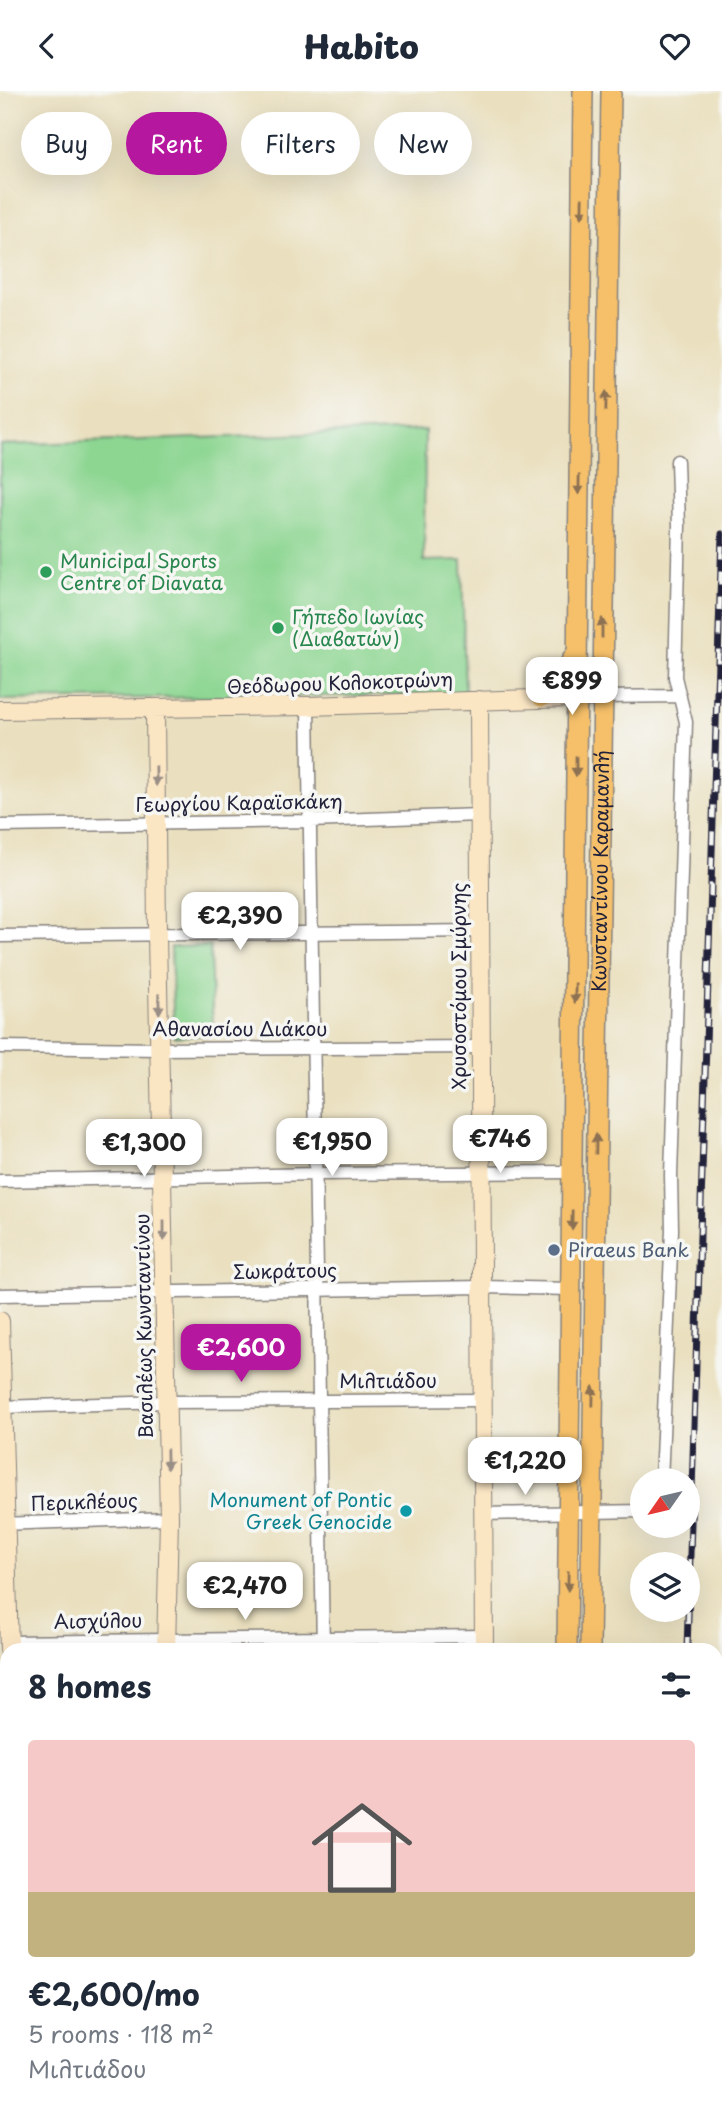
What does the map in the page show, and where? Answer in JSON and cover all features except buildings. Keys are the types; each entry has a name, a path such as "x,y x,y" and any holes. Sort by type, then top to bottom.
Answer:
{"main road":[{"name":"Κωνσταντίνου Καραμανλή","path":"567,1643 583,91"},
{"name":"Κωνσταντίνου Καραμανλή","path":"590,1643 611,91"},
{"path":"542,697 562,676 577,651"}],"street":[{"path":"662,1468 672,1230 671,1175 685,722 675,677 679,538 677,461"},
{"name":"Θεόδωρου Κολοκοτρώνη","path":"0,710 308,706 542,697 680,697"},
{"name":"Χρυσοστόμου Σμύρνης","path":"479,700 484,1643"},
{"path":"308,706 323,1643"},
{"name":"Βασιλέως Κωνσταντίνου","path":"155,708 169,1518 166,1643"},
{"name":"Γεωργίου Καραϊσκάκη","path":"0,826 310,821 480,815"},
{"path":"0,936 480,932"},
{"name":"Αθανασίου Διάκου","path":"0,1047 481,1047"},
{"path":"0,1181 573,1172"},
{"name":"Σωκράτους","path":"0,1295 482,1287 571,1289"},
{"path":"0,1321 8,1643"},
{"name":"Μιλτιάδου","path":"1,1407 166,1402 482,1400"},
{"path":"483,1514 630,1511"},
{"name":"Περικλέους","path":"3,1524 169,1518"}],"green space":[{"name":"Γήπεδο Ιωνίας (Διαβατών)","path":"425,430 424,561 462,560 465,694 0,700 0,445"},
{"path":"210,946 213,1035 174,1037 171,947"}],"railway":[{"path":"687,1643 722,534"}],"place":[{"name":"Municipal Sports Centre of Diavata","path":"46,572"},
{"name":"Γήπεδο Ιωνίας (Διαβατών)","path":"278,628"},
{"name":"Piraeus Bank","path":"554,1250"},
{"name":"Monument of Pontic Greek Genocide","path":"406,1511"}]}
